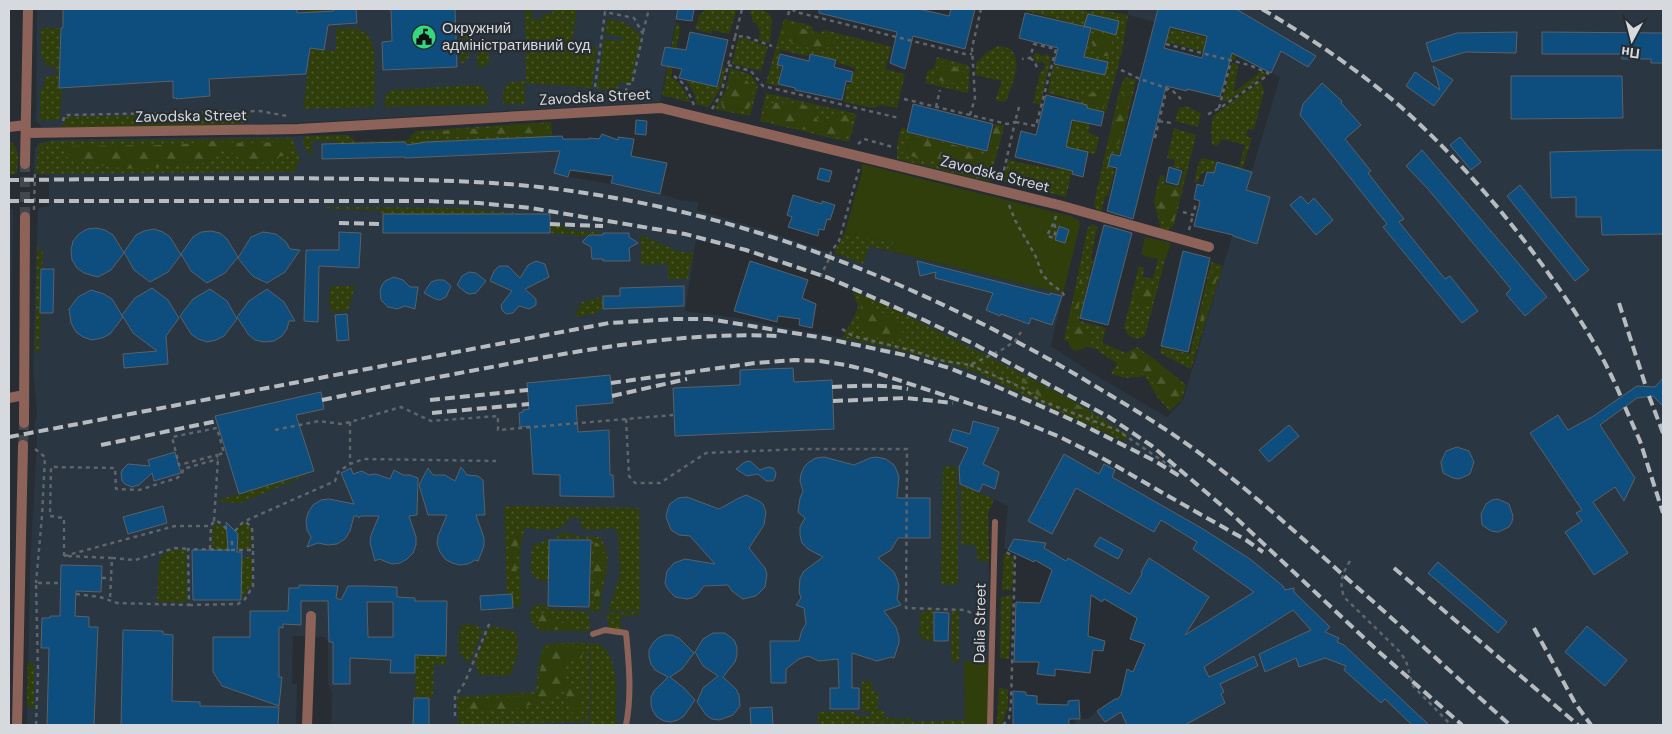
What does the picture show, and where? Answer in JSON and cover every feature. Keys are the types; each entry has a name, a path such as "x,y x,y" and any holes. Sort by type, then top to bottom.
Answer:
{"street":[{"path":"25,164 28,9"},
{"name":"Zavodska Street","path":"9,127 26,129 298,129 653,108 670,110 1059,205 1209,247"},
{"path":"24,423 25,216"},
{"path":"9,398 24,395"},
{"path":"17,725 23,446"},
{"path":"307,725 311,616"}],"lane":[{"name":"Dalia Street","path":"990,725 995,522"},
{"path":"593,634 604,630 626,633 629,666 626,725"}],"path":[{"path":"625,101 627,84 632,84 649,9"},
{"path":"711,110 721,94 742,9"},
{"path":"788,15 791,9 796,12 965,54 972,54"},
{"path":"970,115 975,98 972,54 981,9"},
{"path":"595,87 605,10 634,18 643,34"},
{"path":"735,37 744,36 772,46"},
{"path":"904,100 1007,124 1016,122 1036,126 1056,49 1034,44 1030,58"},
{"path":"1166,44 1249,65 1268,73 1268,75 1207,115"},
{"path":"1022,59 1030,58 1035,62 1037,68"},
{"path":"1219,108 1231,61"},
{"path":"728,65 751,71 763,86 899,118"},
{"path":"1121,70 1172,90 1181,99"},
{"path":"674,76 685,85 695,106"},
{"path":"1156,138 1167,88"},
{"path":"936,107 940,90"},
{"path":"1019,107 1001,182 1003,192 1015,220 1036,257 1042,274 1062,292 1066,299"},
{"path":"1159,121 1170,123"},
{"path":"820,277 831,252 839,241 857,181 861,156"},
{"path":"1183,212 1193,215 1196,203"},
{"path":"1054,224 1056,229 1054,238 1047,236 1051,226 1054,224 1059,205"},
{"path":"842,329 853,336 939,360 970,365 1023,388 1039,400 1117,430 1173,468"},
{"path":"970,365 1003,349 1015,340 1021,332"},
{"path":"275,430 319,421 342,424 401,407 431,421 498,416 498,430 673,415"},
{"path":"626,419 629,476 635,483 660,483 706,453 801,449 906,449 906,608 965,610 992,623"},
{"path":"350,422 350,464"},
{"path":"218,428 224,453 217,455 179,465 172,437 218,428"},
{"path":"210,550 211,526 214,521 217,455"},
{"path":"64,556 64,518 50,516 51,467 115,468 116,489 139,490 178,478 182,474 183,469 218,459"},
{"path":"235,531 244,521 335,481 338,472 350,464 364,460 496,461"},
{"path":"214,521 219,522 229,531"},
{"path":"76,594 100,597 117,603 238,604 245,599 253,586 252,528 244,521"},
{"path":"64,556 175,526 211,526"},
{"path":"232,541 232,550"},
{"path":"994,545 1015,556 1011,703 1008,718 1003,725"},
{"path":"64,556 135,560 175,548 252,550"},
{"path":"188,549 189,605"},
{"path":"110,601 112,558"},
{"path":"1350,561 1341,579 1344,597 1400,652 1406,661 1413,686 1451,725"},
{"path":"102,578 111,578"},
{"path":"36,725 38,672 36,583 61,583"},
{"path":"455,716 454,697 465,682 490,622"}],"shaded area":[{"path":"37,9 678,9 660,102 295,123 161,127 42,127 36,121"},
{"path":"1124,9 1663,9 1663,725 1073,725 1077,719 1087,719 1130,688 1161,631 1059,573 1004,548 1008,506 994,499 988,514 990,661 988,725 331,725 332,693 328,683 328,641 324,637 293,636 292,683 297,684 296,725 27,725 30,568 37,438 34,426 37,412 33,371 38,208 49,206 49,175 34,174 35,149 39,143 52,140 312,136 312,141 335,141 338,144 405,142 418,144 426,142 562,136 563,139 572,139 575,149 569,177 653,191 679,200 699,202 697,210 761,229 863,264 869,246 1063,294 1051,346 1090,372 1167,417 1183,400 1280,77 1249,62 1250,59 1207,36 1128,15 1128,11","holes":["696,240 720,245 820,277 890,307 1079,404 1125,442 975,372 952,364 863,341 738,318 685,311"]},
{"path":"9,208 13,209 10,387 9,387"}],"green space":[{"path":"308,9 321,9 322,30 316,31 313,49 336,51 336,29 357,29 369,37 374,58 375,107 303,109 316,12 308,12"},
{"path":"525,9 531,9 532,19 543,19 543,14 552,14 553,9 577,9 572,43 597,47 592,88 526,83"},
{"path":"706,9 737,9 729,34 712,30 711,34 695,29 699,16"},
{"path":"753,9 766,11 772,18 770,43 759,40 759,29 753,22 750,12"},
{"path":"1024,9 1074,9 1091,12 1096,9 1128,15 1122,51 1106,112 1094,109 1088,132 1099,138 1095,154 1077,150 1066,197 1003,182 1008,160 1057,170 1065,140 1068,141 1079,101 1048,93 1053,65 1081,72 1092,28"},
{"path":"1103,15 1109,15 1102,32 1105,36 1112,38 1111,55 1100,57 1093,52 1093,42"},
{"path":"607,19 624,22 641,35 631,83 620,82 618,90 597,89 604,39 621,41 623,37 605,34"},
{"path":"784,19 812,26 813,31 821,33 824,30 892,47 885,69 905,74 897,108 881,105 873,108 844,102 847,84 851,84 855,68 838,63 837,60 809,53 807,56 780,50 776,65 781,67 777,86 766,83"},
{"path":"676,23 679,24 680,29 671,77 680,85 691,103 662,96"},
{"path":"790,24 825,37 832,36 833,46 813,48 793,43 783,35 785,27"},
{"path":"41,28 60,28 58,88 62,89 60,120 40,120 40,89 44,88 45,77 56,75 57,72 56,68 46,65 41,55"},
{"path":"459,28 468,28 469,57 461,65"},
{"path":"1171,29 1206,37 1204,45 1237,54 1235,60 1167,42 1157,43 1152,33 1168,36"},
{"path":"744,38 768,47 761,71 732,64 738,39"},
{"path":"476,39 489,49 489,63 481,68 478,66"},
{"path":"998,46 1008,48 1014,53 1016,60 1015,76 1006,102 995,100 1002,81 975,75 976,63 986,53"},
{"path":"1038,53 1042,56 1047,54 1051,58 1040,105 1033,103 1040,73 1044,69 1045,64 1042,61 1037,63 1034,59 1034,54"},
{"path":"937,57 967,65 970,68 968,93 925,83 927,72 934,68"},
{"path":"942,62 954,66 964,73 965,82 955,83 930,79"},
{"path":"1232,63 1238,65 1234,92 1262,71 1267,74 1228,101 1222,101"},
{"path":"723,67 726,68 722,84 712,102 708,107 696,104 694,93 686,80 718,88"},
{"path":"731,68 751,75 758,86 750,116 714,109 725,92"},
{"path":"733,77 745,78 753,90 751,104 748,109 731,110 723,108 722,105"},
{"path":"1125,77 1136,80 1119,155 1111,153 1108,167 1115,169 1108,196 1105,196 1101,213 1095,208 1094,203 1120,88"},
{"path":"1128,80 1132,84 1125,123 1119,143 1113,147 1111,141 1112,129"},
{"path":"525,81 525,104 503,104 503,92 507,84"},
{"path":"1261,81 1264,91 1254,130 1248,129 1246,136 1252,138 1239,179 1206,171 1200,175 1198,183 1194,182 1199,162 1202,158 1216,161 1214,169 1226,173 1229,164 1239,167 1245,145 1222,139 1217,146 1212,144 1213,116"},
{"path":"475,85 487,91 488,105 384,107 386,94 391,90"},
{"path":"1102,91 1107,97 1103,109 1093,106 1088,127 1079,123 1080,115 1090,105 1085,100 1088,94"},
{"path":"766,93 857,114 849,142 760,121"},
{"path":"788,102 802,104 814,110 818,121 828,122 836,113 852,117 849,133 843,138 834,137 773,122 765,117 766,109 772,103"},
{"path":"1186,106 1201,113 1198,127 1175,121 1179,108"},
{"path":"250,113 246,120 239,124 161,127 62,127 66,117"},
{"path":"551,122 552,136 546,137 426,142 407,145 405,142 338,144 335,141 312,141 311,159 303,142 305,136 348,135 357,142 408,140 416,131"},
{"path":"995,124 1004,126 990,182 897,159 897,146 901,127 907,129 907,133 988,152"},
{"path":"538,125 547,127 546,134 523,133 486,137 463,137 444,134 438,131"},
{"path":"994,128 1001,129 994,155 984,175 949,167 901,152 909,135 962,147 982,154 990,154"},
{"path":"1174,128 1196,135 1174,225 1167,231 1161,230 1154,201 1160,175 1165,176 1164,184 1179,187 1184,170 1173,167 1175,160 1167,158"},
{"path":"292,138 300,160 294,172 36,174 38,148 41,144 53,141"},
{"path":"9,141 16,147 17,151 17,174 9,174"},
{"path":"212,141 249,143 286,141 289,144 288,151 283,156 255,165 245,163 231,152 219,151 211,162 137,169 109,167 68,159 65,146 174,145"},
{"path":"862,164 1070,216 1079,220 1080,225 1063,294 894,252 895,243 845,232 862,172"},
{"path":"1184,170 1185,173 1173,225 1166,228 1156,196 1161,184 1172,188 1179,187"},
{"path":"326,207 457,208 524,213 380,213 380,210 330,209"},
{"path":"1093,224 1097,227 1091,259 1093,260 1079,321 1106,328 1102,343 1126,353 1137,347 1186,385 1182,400 1170,411 1158,398 1145,376 1126,378 1111,374 1117,363 1099,352 1099,350 1064,340 1088,227"},
{"path":"551,226 566,226 567,230 600,232 600,235 591,235 591,237 551,233"},
{"path":"845,232 896,243 894,252 869,246 863,264 834,253"},
{"path":"641,235 677,251 693,253 688,279 668,279 668,264 641,265"},
{"path":"1145,237 1171,243 1165,260 1141,254"},
{"path":"37,247 43,253 42,268 40,268 39,315 41,315 39,352 35,352"},
{"path":"1158,259 1165,260 1145,336 1133,338 1124,328 1139,266 1144,268 1143,277 1153,279"},
{"path":"1211,262 1223,266 1191,369 1160,353 1161,347 1190,354"},
{"path":"1220,268 1195,349 1207,285 1211,274"},
{"path":"1086,272 1077,322 1092,334 1087,346 1075,351 1070,346 1070,322 1080,281 1082,275"},
{"path":"331,286 355,286 348,311 331,312 329,299"},
{"path":"1139,287 1151,287 1155,290 1154,299 1150,306 1145,306 1136,301"},
{"path":"853,291 890,307 1079,404 1128,435 1125,442 975,372 909,353 842,338 858,308"},
{"path":"602,297 603,308 597,313 574,317 582,302"},
{"path":"864,299 898,325 905,336 902,341 875,337 865,330 860,318 861,302"},
{"path":"1137,351 1146,354 1182,385 1180,396 1173,404 1168,402 1146,374 1126,371 1122,367 1120,361 1122,357"},
{"path":"1025,378 1077,404 1093,415 1093,419 1041,398 1020,379"},
{"path":"943,466 957,467 958,585 941,584"},
{"path":"310,474 240,503 218,500"},
{"path":"961,485 994,499 988,514 989,562 978,561 976,546 961,544"},
{"path":"504,506 639,508 640,611 608,611 620,575 618,534 614,528 590,530 581,528 581,518 570,517 562,527 540,529 525,527 520,556 521,605 513,607 512,594 507,594"},
{"path":"218,522 228,531 227,538 231,549 212,549 213,527"},
{"path":"244,522 251,528 251,549 233,549 238,538 236,531"},
{"path":"524,522 518,541 516,578 510,579 509,549 514,536"},
{"path":"568,533 578,536 599,537 605,546 607,564 601,611 590,612 592,539 556,538 559,534"},
{"path":"549,539 548,582 537,579 531,572 531,552 533,546"},
{"path":"595,542 600,546 603,553 604,570 597,607 594,609 593,560"},
{"path":"186,550 187,602 157,602 159,561 166,552"},
{"path":"1004,553 1014,558 1012,590 1002,590"},
{"path":"246,557 252,557 252,585 242,599 242,560"},
{"path":"1012,595 1009,659 1000,658 1001,597"},
{"path":"536,605 547,605 547,608 553,609 589,612 590,631 541,631 530,617 530,610"},
{"path":"926,610 933,610 932,641 926,641 919,635 920,615"},
{"path":"952,610 959,610 959,662 951,661"},
{"path":"640,612 639,615 621,617 622,630 609,629 607,613"},
{"path":"542,613 549,613 555,621 569,624 571,628 554,630 538,625 536,620"},
{"path":"467,624 478,626 483,631 469,664 459,653 459,628"},
{"path":"492,626 516,632 517,655 509,676 479,675 475,661 489,628"},
{"path":"589,643 590,702 587,722 459,724 457,697 536,692 539,660 544,645"},
{"path":"590,643 598,644 611,657 616,680 616,725 589,725 591,701"},
{"path":"549,647 577,647 583,649 582,658 566,662 564,669 565,675 579,696 578,710 573,713 571,712 564,691 543,701 515,708 487,711 464,707 464,702 469,699 529,696 536,693 539,687 542,653 544,649"},
{"path":"416,656 446,656 446,665 436,664 434,666 433,697 415,697"},
{"path":"28,661 34,665 34,709 27,706"},
{"path":"964,661 990,661 988,725 965,725"},
{"path":"862,681 872,682 873,692 879,692 877,710 884,711 884,717 913,718 913,721 818,725 818,712 855,712 856,716 871,716 871,712 862,712"},
{"path":"999,688 1008,689 1008,704 1003,720 1000,725 997,725"},
{"path":"965,720 965,725 830,725"}],"building":[{"path":"63,9 297,9 297,13 356,9 357,23 328,25 324,50 310,48 306,74 209,79 210,96 176,99 173,98 173,81 59,88"},
{"name":"Окружний адміністративний суд","path":"391,9 455,9 457,67 383,70 382,42 392,41"},
{"path":"678,9 694,9 692,21 676,19"},
{"path":"819,9 919,9 949,16 951,9 975,9 965,49 913,36 905,69 890,63 897,32 819,13"},
{"path":"1158,9 1236,9 1316,56 1308,67 1281,51 1271,73 1232,53 1220,97 1166,86 1133,219 1107,211 1117,168 1108,166 1111,154 1120,156","holes":["1170,27 1207,36 1202,58 1164,48"]},
{"path":"1025,13 1091,28 1084,57 1108,62 1105,75 1054,64 1058,48 1019,38"},
{"path":"1088,14 1119,21 1116,35 1084,26"},
{"path":"690,32 728,40 717,87 679,78 682,69 661,65 665,47 686,50"},
{"path":"1517,32 1516,53 1466,52 1432,62 1426,43 1457,33"},
{"path":"1542,32 1663,33 1663,63 1651,63 1651,59 1622,59 1622,54 1542,54"},
{"path":"780,54 809,61 810,54 836,60 834,67 853,72 851,82 846,81 842,100 795,90 795,88 778,84 783,66 777,65"},
{"path":"1433,66 1453,80 1434,106 1406,86 1415,72 1440,90"},
{"path":"1511,76 1622,76 1623,118 1511,119"},
{"path":"1322,83 1342,101 1341,103 1361,125 1345,139 1371,171 1368,173 1404,219 1399,222 1445,279 1450,276 1478,311 1462,323 1383,227 1387,224 1300,115 1303,104"},
{"path":"1046,95 1087,105 1087,108 1104,112 1101,126 1072,120 1066,147 1088,152 1083,177 1072,174 1073,171 1015,157 1021,131 1036,135"},
{"path":"913,104 993,124 987,151 907,132"},
{"path":"636,120 647,121 646,135 635,134"},
{"path":"602,134 618,140 618,137 634,139 631,156 667,163 660,194 611,183 613,176 570,170 568,177 554,173 560,151 405,158 322,159 322,144 405,142 407,145 426,142 562,136 563,139 599,139"},
{"path":"1460,137 1481,162 1471,170 1450,145"},
{"path":"1422,150 1547,297 1525,316 1506,294 1511,289 1428,189 1406,166"},
{"path":"1663,150 1663,234 1602,235 1601,217 1576,217 1576,197 1551,198 1550,152"},
{"path":"1217,162 1252,172 1246,190 1270,197 1257,244 1233,235 1194,226 1200,201 1194,199 1197,184 1203,186 1207,172 1214,173"},
{"path":"1169,167 1182,171 1178,185 1166,182"},
{"path":"820,168 832,171 829,182 817,179"},
{"path":"1520,185 1589,270 1575,281 1507,196"},
{"path":"793,195 822,204 822,201 835,205 830,220 827,219 824,230 819,229 818,236 788,227 792,217 787,215"},
{"path":"1301,196 1308,204 1314,198 1333,220 1316,235 1290,205"},
{"path":"383,214 550,214 550,233 383,233"},
{"path":"1104,225 1132,233 1108,325 1080,318"},
{"path":"1059,226 1069,230 1065,243 1055,240"},
{"path":"87,229 105,230 113,235 124,253 111,270 98,277 84,273 77,268 72,260 71,250 73,241 79,234"},
{"path":"154,229 170,237 181,255 168,272 150,282 134,270 124,252 136,235"},
{"path":"211,231 220,233 227,239 238,257 225,273 207,283 191,271 181,254 193,237 201,232"},
{"path":"263,232 276,234 286,242 290,249 300,250 285,272 267,283 254,277 238,258 251,237"},
{"path":"339,232 361,233 359,268 319,266 318,322 304,321 306,250 339,250"},
{"path":"603,233 629,233 629,237 638,243 629,248 630,261 592,259 591,247 582,242 589,235 603,235"},
{"path":"1183,251 1210,258 1188,352 1161,346"},
{"path":"536,261 545,264 549,277 525,289 536,299 536,305 529,309 519,306 513,313 506,314 502,310 501,305 512,291 490,281 494,271 499,266 508,266 520,278 528,265"},
{"path":"750,261 808,280 802,298 816,304 812,328 799,325 800,319 778,316 777,322 734,311"},
{"path":"917,261 1050,295 1050,293 1062,296 1052,325 1031,318 1029,324 986,310 993,293 935,278 936,272 920,276"},
{"path":"41,269 54,269 53,313 40,313"},
{"path":"469,272 476,273 486,281 476,293 469,294 457,285 462,276"},
{"path":"394,277 403,280 410,287 418,287 415,309 405,306 397,309 388,307 381,300 380,291 382,285 385,281"},
{"path":"444,280 451,286 446,297 440,300 424,293 431,282"},
{"path":"684,286 684,306 603,309 603,296 620,296 620,288"},
{"path":"152,288 168,300 179,318 166,336 168,364 124,368 123,354 157,351 133,333 122,315 135,298"},
{"path":"210,289 227,301 237,319 224,336 207,342 191,334 180,316 193,299"},
{"path":"267,289 284,302 295,321 289,321 287,329 282,336 274,341 264,342 255,340 248,334 237,317 249,301"},
{"path":"91,290 112,299 123,317 110,334 92,340 76,332 71,323 69,309 78,297"},
{"path":"347,314 349,340 337,341 335,315"},
{"path":"793,368 794,382 832,380 834,429 675,436 673,388 740,385 740,370"},
{"path":"610,375 613,403 576,406 578,432 609,430 610,475 613,475 614,497 560,496 560,475 533,474 530,426 520,427 519,413 529,409 527,383"},
{"path":"1663,378 1663,406 1653,396 1637,398 1600,425 1635,478 1624,501 1615,487 1593,502 1628,553 1594,575 1565,532 1582,521 1576,513 1582,510 1530,433 1558,415 1568,430 1592,417 1637,386 1655,387"},
{"path":"321,392 324,409 296,415 314,471 239,494 215,416"},
{"path":"973,421 999,428 983,464 999,472 995,489 983,484 979,492 960,484 959,467 968,448 949,441 953,429 970,434"},
{"path":"1289,425 1299,436 1269,462 1259,450"},
{"path":"1457,447 1469,451 1474,462 1470,474 1459,479 1443,473 1441,462 1446,451"},
{"path":"175,452 181,473 154,481 152,473 139,485 132,487 122,481 122,470 128,464 150,466 148,460"},
{"path":"1064,454 1099,474 1104,464 1115,470 1112,477 1203,529 1250,559 1283,586 1285,590 1294,588 1294,592 1330,627 1325,632 1339,638 1337,642 1344,645 1429,725 1412,725 1385,699 1381,703 1344,670 1346,666 1325,658 1299,667 1296,658 1265,672 1259,654 1311,630 1293,610 1204,667 1209,677 1254,656 1258,666 1220,684 1224,692 1221,694 1225,703 1185,725 1127,725 1121,712 1105,722 1097,711 1118,699 1121,695 1127,669 1133,672 1145,644 1130,639 1137,618 1104,599 1102,602 1091,595 1088,636 1105,641 1103,651 1093,650 1090,673 1055,669 1055,676 1037,674 1039,662 1014,662 1016,602 1040,603 1052,570 1035,560 1034,562 1008,550 1014,539 1046,543 1044,548 1066,561 1068,558 1130,594 1149,558 1209,597 1185,635 1254,592 1193,549 1197,542 1161,520 1154,532 1076,488 1052,534 1028,521"},
{"path":"824,457 854,465 870,458 886,459 894,465 899,477 897,498 930,498 930,538 898,538 891,550 878,558 894,572 899,586 897,599 901,605 884,611 896,627 899,643 894,658 891,657 877,661 852,653 852,688 859,688 859,709 830,709 830,688 839,688 838,659 819,661 808,656 799,659 786,669 786,683 771,683 770,641 799,641 806,624 804,608 796,605 801,598 799,592 800,578 804,571 823,557 808,549 802,543 800,527 805,518 798,512 803,491 800,481 804,467 816,458"},
{"path":"750,461 760,470 768,467 773,468 776,473 773,481 766,481 758,474 747,476 736,469 745,462"},
{"path":"461,467 467,475 478,476 483,480 485,515 476,515 484,538 484,546 478,561 475,560 468,564 460,565 445,559 440,552 437,544 438,536 447,515 428,515 419,485 428,468 433,475 445,475 455,481"},
{"path":"351,468 353,474 362,471 369,475 376,474 390,479 394,470 403,475 418,478 417,515 409,516 416,537 416,545 413,553 400,563 392,564 379,559 375,561 370,543 371,535 379,516 361,516 359,518 354,516 350,531 345,539 337,544 318,543 307,547 311,537 307,530 306,521 313,505 321,500 329,499 354,504 341,473"},
{"path":"746,495 763,504 766,512 764,525 749,548 765,568 767,574 765,587 756,596 743,599 732,591 728,585 704,586 692,598 675,597 665,583 667,571 674,563 685,559 715,564 690,536 679,535 671,530 666,517 670,504 678,498 687,497 719,509"},
{"path":"1498,499 1509,504 1513,516 1509,527 1498,532 1491,531 1482,525 1481,514 1486,504"},
{"path":"163,506 167,523 128,534 123,517"},
{"path":"226,522 238,534 237,552 242,552 241,600 193,600 192,550 228,550"},
{"path":"1100,537 1123,550 1118,559 1094,546"},
{"path":"549,540 591,540 589,607 548,606"},
{"path":"1438,562 1507,622 1498,633 1428,573"},
{"path":"61,565 102,566 101,592 76,591 75,616 89,617 89,627 98,627 94,725 47,725 49,648 41,648 42,618 60,616"},
{"path":"299,585 338,586 336,598 341,600 348,586 397,587 397,597 415,598 415,601 447,601 446,656 415,655 415,673 390,673 391,660 350,658 350,684 333,684 333,642 329,642 328,601 301,601 301,625 283,624 283,628 279,627 279,677 282,677 279,706 222,686 213,672 213,637 250,637 250,611 288,611 289,588 299,588","holes":["367,602 393,602 393,637 368,637"]},
{"path":"512,594 513,608 481,610 480,596"},
{"path":"934,612 949,613 948,641 934,641"},
{"path":"1587,626 1627,660 1605,686 1565,652"},
{"path":"123,630 163,631 163,634 173,635 172,701 200,702 200,706 279,707 278,725 121,725"},
{"path":"713,633 725,633 734,640 737,647 735,662 723,677 736,689 739,695 740,706 733,715 719,720 712,719 706,715 697,702 703,688 718,676 703,666 695,652 703,639"},
{"path":"665,635 679,638 694,653 682,669 670,677 695,700 684,716 671,722 657,717 651,705 651,697 654,691 668,677 655,670 651,664 649,650 658,638"},
{"path":"1013,691 1026,692 1026,695 1037,696 1037,704 1068,705 1068,701 1079,700 1080,719 1069,719 1069,725 1013,725"},
{"path":"414,698 429,698 429,725 413,725"},
{"path":"772,707 773,725 751,725 750,708"}],"tunnel":[{"path":"25,164 25,217"},
{"path":"23,445 24,423"}],"railway":[{"path":"1262,9 1316,43 1368,80 1422,126 1461,166 1517,231 1561,291 1598,350 1621,397"},
{"path":"9,180 316,178 444,181 529,186 585,193 650,205 714,220 776,238 838,260 959,312 1017,342 1107,393 1187,444 1274,513 1510,725"},
{"path":"9,201 426,201 479,203 531,208 685,234 746,250 829,278 976,345 1109,417 1152,446 1235,517 1378,651 1462,725"},
{"path":"339,223 383,224"},
{"path":"550,224 603,226"},
{"path":"1619,303 1646,387"},
{"path":"9,437 609,323 709,319 824,338 909,356 949,368 1079,423 1155,461 1181,477"},
{"path":"322,400 612,346 711,336 777,336"},
{"path":"611,383 755,363 795,360 820,361 871,371 1016,419 1060,437 1102,458 1246,540 1263,552"},
{"path":"612,396 687,379"},
{"path":"832,387 880,386 908,389"},
{"path":"430,400 528,390"},
{"path":"1649,396 1663,433"},
{"path":"833,401 906,398 953,403"},
{"path":"432,413 529,404"},
{"path":"1625,407 1640,441 1663,513"},
{"path":"101,445 217,421"},
{"path":"1394,568 1578,725"},
{"path":"1534,628 1575,703 1591,725"}],"place":[{"name":"Окружний адміністративний суд","path":"424,37"}]}
